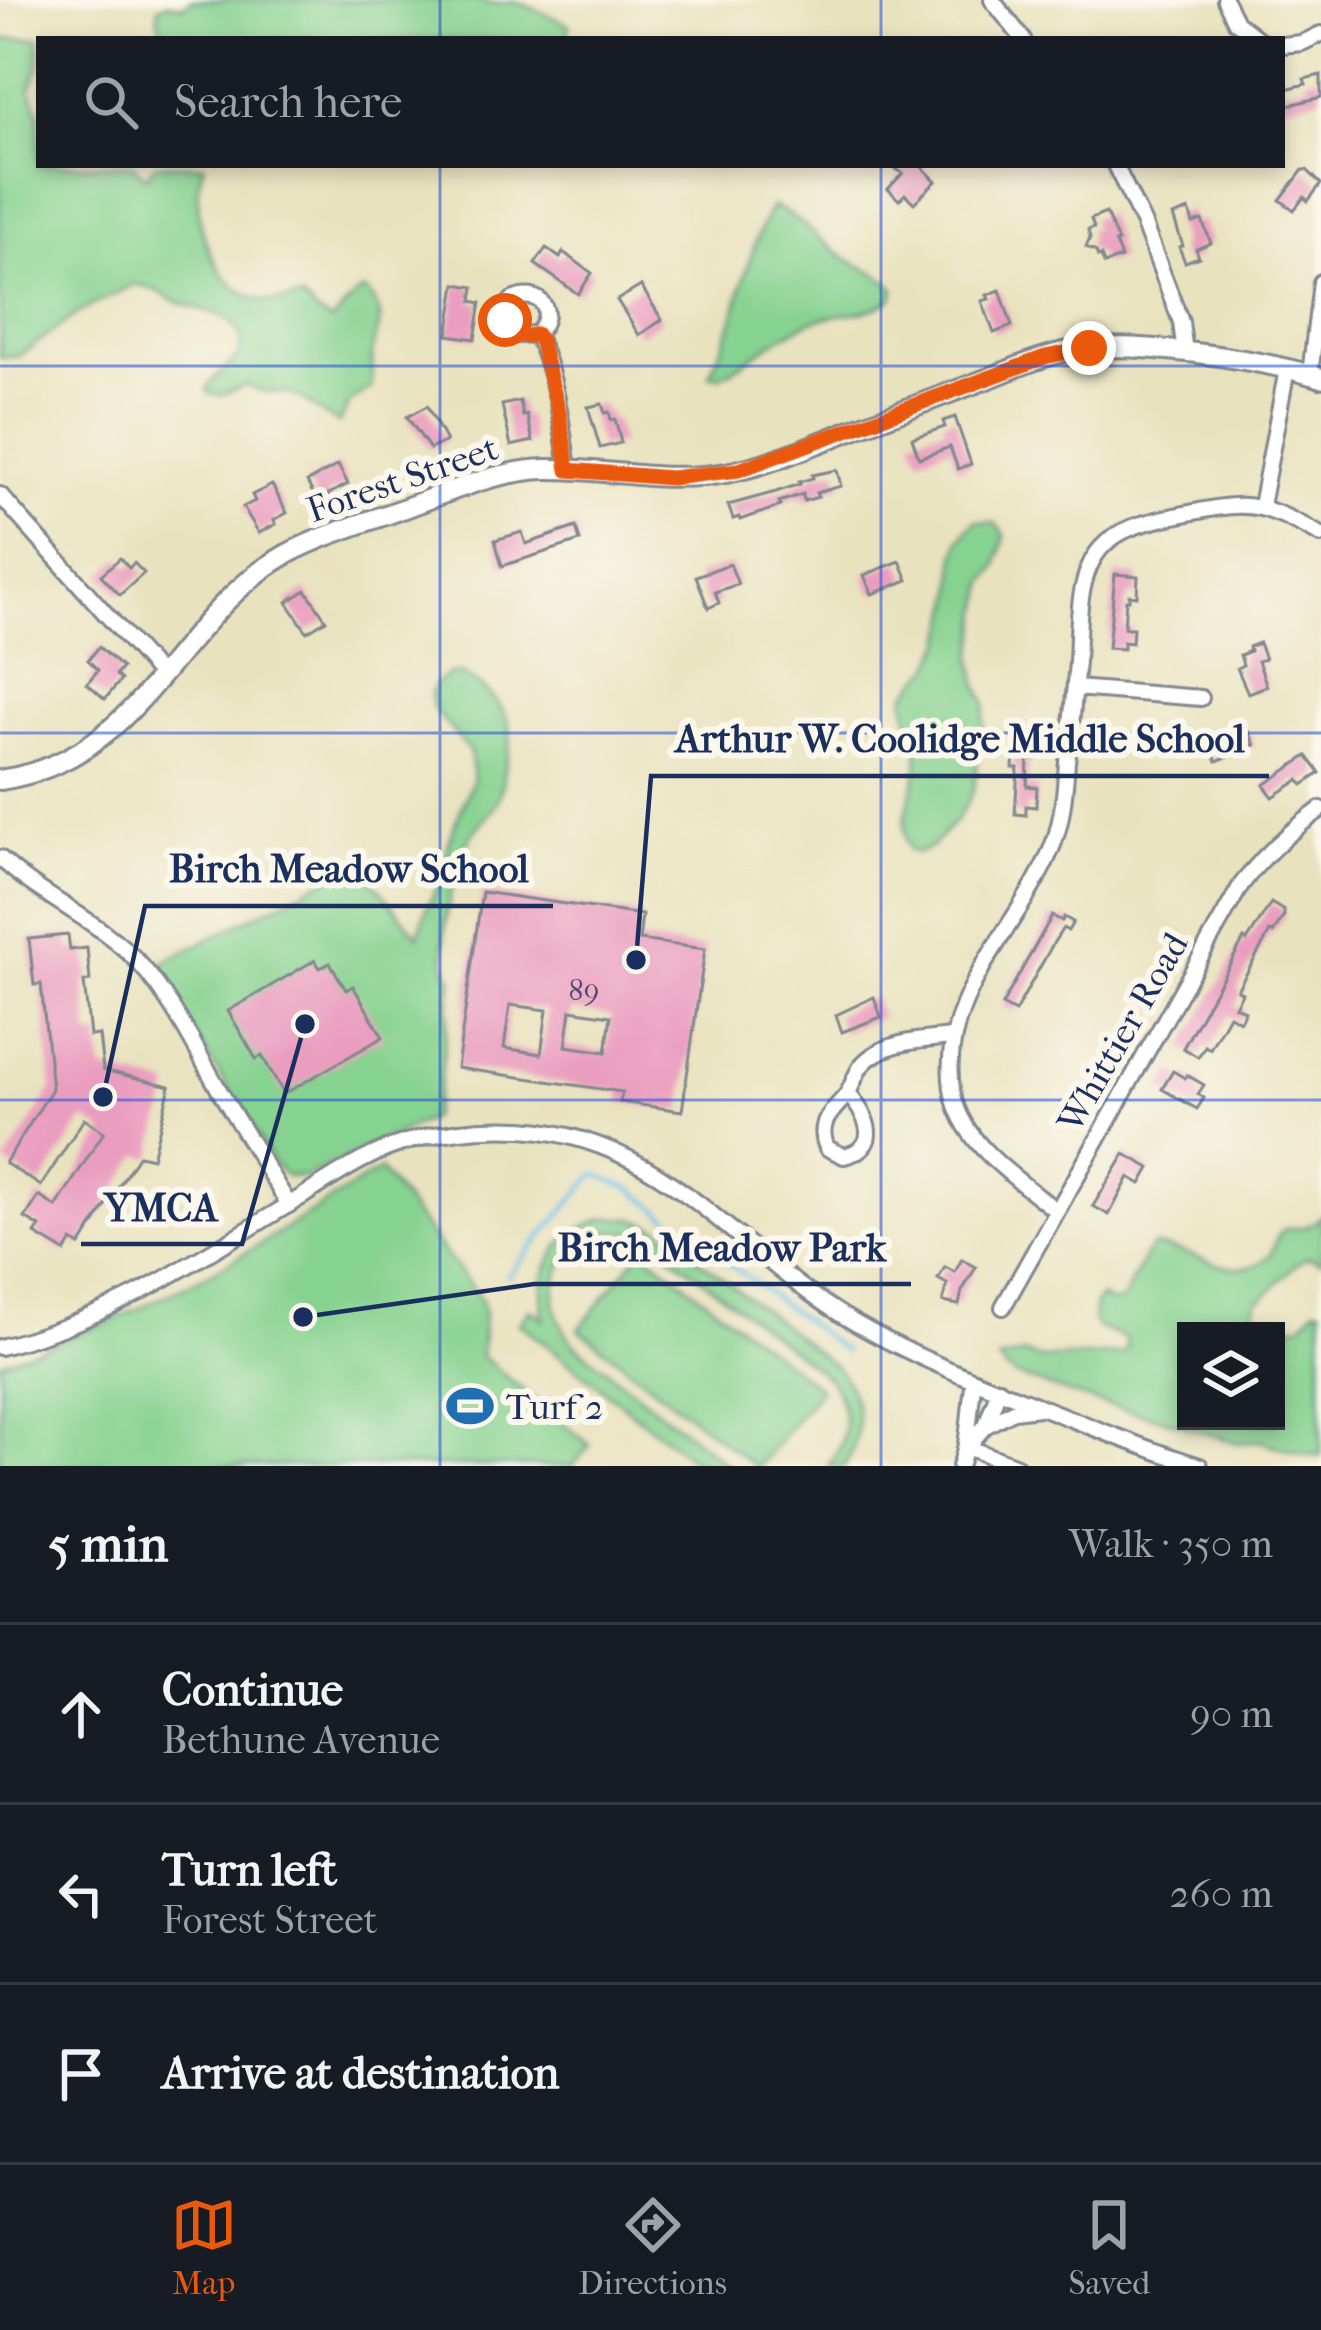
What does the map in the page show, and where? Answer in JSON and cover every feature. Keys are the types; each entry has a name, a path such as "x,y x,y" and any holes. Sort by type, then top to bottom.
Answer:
{"street":[{"path":"992,0 1021,36"},
{"path":"1225,0 1239,25 1254,36"},
{"path":"1285,45 1321,34"},
{"path":"1116,168 1181,322 1185,353"},
{"path":"1315,376 1321,282"},
{"path":"536,334 559,412 568,470"},
{"name":"Forest Street","path":"4,775 56,764 97,742 162,677 221,606 269,565 301,547 501,475 533,470 671,478 726,473 1058,353 1108,348 1185,353 1315,376"},
{"path":"1261,506 1287,369"},
{"path":"0,495 162,677"},
{"path":"1055,1210 991,1156 966,1128 957,1111 950,1062 952,1037 968,994 1032,887 1055,838 1064,796 1084,588 1094,558 1118,533 1217,507 1261,506 1321,535"},
{"path":"1075,688 1201,698"},
{"name":"Whittier Road","path":"1003,1307 1241,885 1267,853 1321,809"},
{"path":"0,858 140,964 193,1040 290,1205"},
{"path":"849,1095 860,1067 880,1051 952,1037"},
{"path":"0,1348 112,1308 361,1160 391,1147 494,1128 532,1130 616,1151 663,1177 833,1310 899,1346 1044,1408 1200,1466"},
{"path":"960,1466 967,1447 974,1380"},
{"path":"967,1447 986,1425 999,1390"},
{"path":"986,1425 1013,1412 1044,1408"},
{"path":"967,1447 1017,1466"}],"green space":[{"path":"190,0 516,1 570,25 568,36 165,36 158,8 168,3 184,6"},
{"path":"36,38 36,74 30,88 36,105 36,168 136,168 146,177 153,168 203,168 198,204 207,246 230,282 245,294 269,302 302,298 332,321 359,292 366,291 380,317 372,384 351,401 339,423 288,394 246,385 223,395 210,394 212,381 240,354 236,327 221,315 135,284 78,313 19,356 0,358 0,39"},
{"path":"772,206 845,258 884,279 895,289 894,296 874,308 803,325 730,371 709,375 730,329 753,249"},
{"path":"975,521 995,523 1005,536 997,567 986,582 973,659 986,703 973,792 932,847 918,853 910,851 906,838 918,756 905,700 932,666 944,641 960,540"},
{"path":"458,673 499,706 510,739 498,798 466,844 451,892 445,951 452,979 431,1118 304,1178 285,1175 154,967 358,863 418,936 473,779 470,752 433,708 431,694 435,684"},
{"path":"380,1170 480,1298 484,1311 481,1356 590,1445 573,1466 0,1466 0,1362 162,1298"},
{"path":"1321,1216 1321,1262 1309,1257 1296,1264 1258,1299 1253,1322 1177,1322 1177,1423 1016,1376 998,1360 1025,1354 1041,1359 1122,1354 1127,1348 1125,1338 1097,1327 1095,1304 1101,1297 1112,1303 1123,1300 1153,1246 1243,1268 1268,1257 1284,1230"},
{"path":"607,1218 633,1218 658,1227 838,1369 857,1416 855,1441 845,1466 828,1466 840,1445 844,1422 829,1379 650,1238 623,1232 600,1234 580,1244 565,1260 556,1280 555,1303 562,1326 579,1348 729,1466 700,1466 519,1323 530,1309 544,1319 547,1269 563,1243 575,1232"},
{"path":"642,1250 820,1389 759,1466 579,1329"},
{"path":"1321,1308 1321,1456 1260,1441 1238,1443 1197,1430 1285,1430 1285,1325 1300,1325"}],"building":[{"path":"1321,75 1321,97 1285,106 1285,89 1306,84 1304,79"},
{"path":"894,168 923,168 936,181 914,203 905,194 899,200 888,189 903,173"},
{"path":"1303,170 1321,184 1294,210 1280,200"},
{"path":"1189,210 1193,223 1202,220 1211,243 1196,249 1199,257 1185,262 1173,216"},
{"path":"1106,213 1121,258 1104,264 1101,256 1086,247 1088,230 1094,228 1091,219"},
{"path":"546,248 560,258 563,252 592,273 578,294 535,264"},
{"path":"456,284 474,287 472,301 481,303 475,339 448,335"},
{"path":"641,286 662,320 639,335 617,300"},
{"path":"1000,290 1012,326 994,333 982,301"},
{"path":"520,401 533,441 511,446 502,405"},
{"path":"602,404 611,420 615,419 621,443 600,448 588,407"},
{"path":"427,406 446,441 430,449 407,417"},
{"path":"955,417 971,464 958,469 950,447 919,458 912,438 945,427 943,421"},
{"path":"338,465 348,484 327,495 332,505 322,510 307,482"},
{"path":"837,470 841,486 816,493 818,497 804,501 803,494 779,502 781,506 733,519 728,505"},
{"path":"272,485 287,513 259,533 243,507 255,501 252,495"},
{"path":"576,527 580,541 502,566 495,540 522,532 526,544"},
{"path":"120,558 129,568 134,563 144,573 120,595 101,575"},
{"path":"900,561 908,580 872,594 864,575"},
{"path":"730,564 738,584 715,592 719,603 708,608 696,576"},
{"path":"1115,574 1138,576 1137,596 1129,595 1126,600 1124,628 1133,628 1132,643 1123,642 1123,649 1108,648"},
{"path":"306,590 326,620 307,632 287,602"},
{"path":"1259,643 1265,659 1258,661 1267,686 1248,693 1237,668 1243,665 1240,655"},
{"path":"99,647 122,668 116,675 121,680 105,699 87,683 98,670 88,660"},
{"path":"1236,729 1239,736 1249,732 1255,745 1217,761 1208,742"},
{"path":"1015,738 1037,739 1036,759 1028,759 1027,786 1037,787 1036,807 1026,806 1026,815 1015,814"},
{"path":"1307,756 1320,773 1273,797 1264,785"},
{"path":"482,892 642,915 639,940 705,949 682,1111 620,1102 622,1092 457,1068","holes":["510,1005 547,1010 541,1054 504,1048","571,1010 611,1016 606,1052 566,1046"]},
{"path":"1271,903 1284,916 1237,990 1242,993 1235,1006 1245,1011 1240,1021 1229,1015 1210,1049 1205,1046 1198,1057 1183,1048 1244,939 1247,941"},
{"path":"1052,916 1073,922 1068,931 1063,928 1015,1012 1002,1005"},
{"path":"68,935 70,950 87,948 90,981 84,982 90,1036 99,1035 103,1070 170,1086 152,1158 139,1155 80,1246 72,1241 65,1252 35,1234 40,1227 25,1218 39,1196 56,1207 104,1132 84,1119 41,1186 5,1163 52,1089 41,984 34,985 29,939"},
{"path":"315,960 320,968 330,963 346,990 353,986 383,1037 284,1094 262,1056 256,1059 228,1011"},
{"path":"874,997 881,1017 842,1032 836,1015"},
{"path":"1173,1071 1204,1085 1198,1094 1204,1098 1197,1109 1162,1089"},
{"path":"1125,1154 1150,1168 1141,1184 1129,1177 1109,1215 1093,1206"},
{"path":"962,1259 976,1267 959,1305 943,1302 947,1284 938,1279 945,1267 955,1272"}],"waterway":[{"path":"508,1276 595,1174 630,1188 844,1351"}],"place":[{"name":"Arthur W. Coolidge Middle School","path":"636,960"},
{"name":"YMCA","path":"305,1024"},
{"name":"Birch Meadow School","path":"103,1097"},
{"name":"Birch Meadow Park","path":"303,1317"},
{"name":"Turf 2","path":"470,1406"}],"route":[{"path":"505,320 515,334 536,334 541,343 568,470 642,477 683,478 739,470 1045,357 1089,348"}]}
